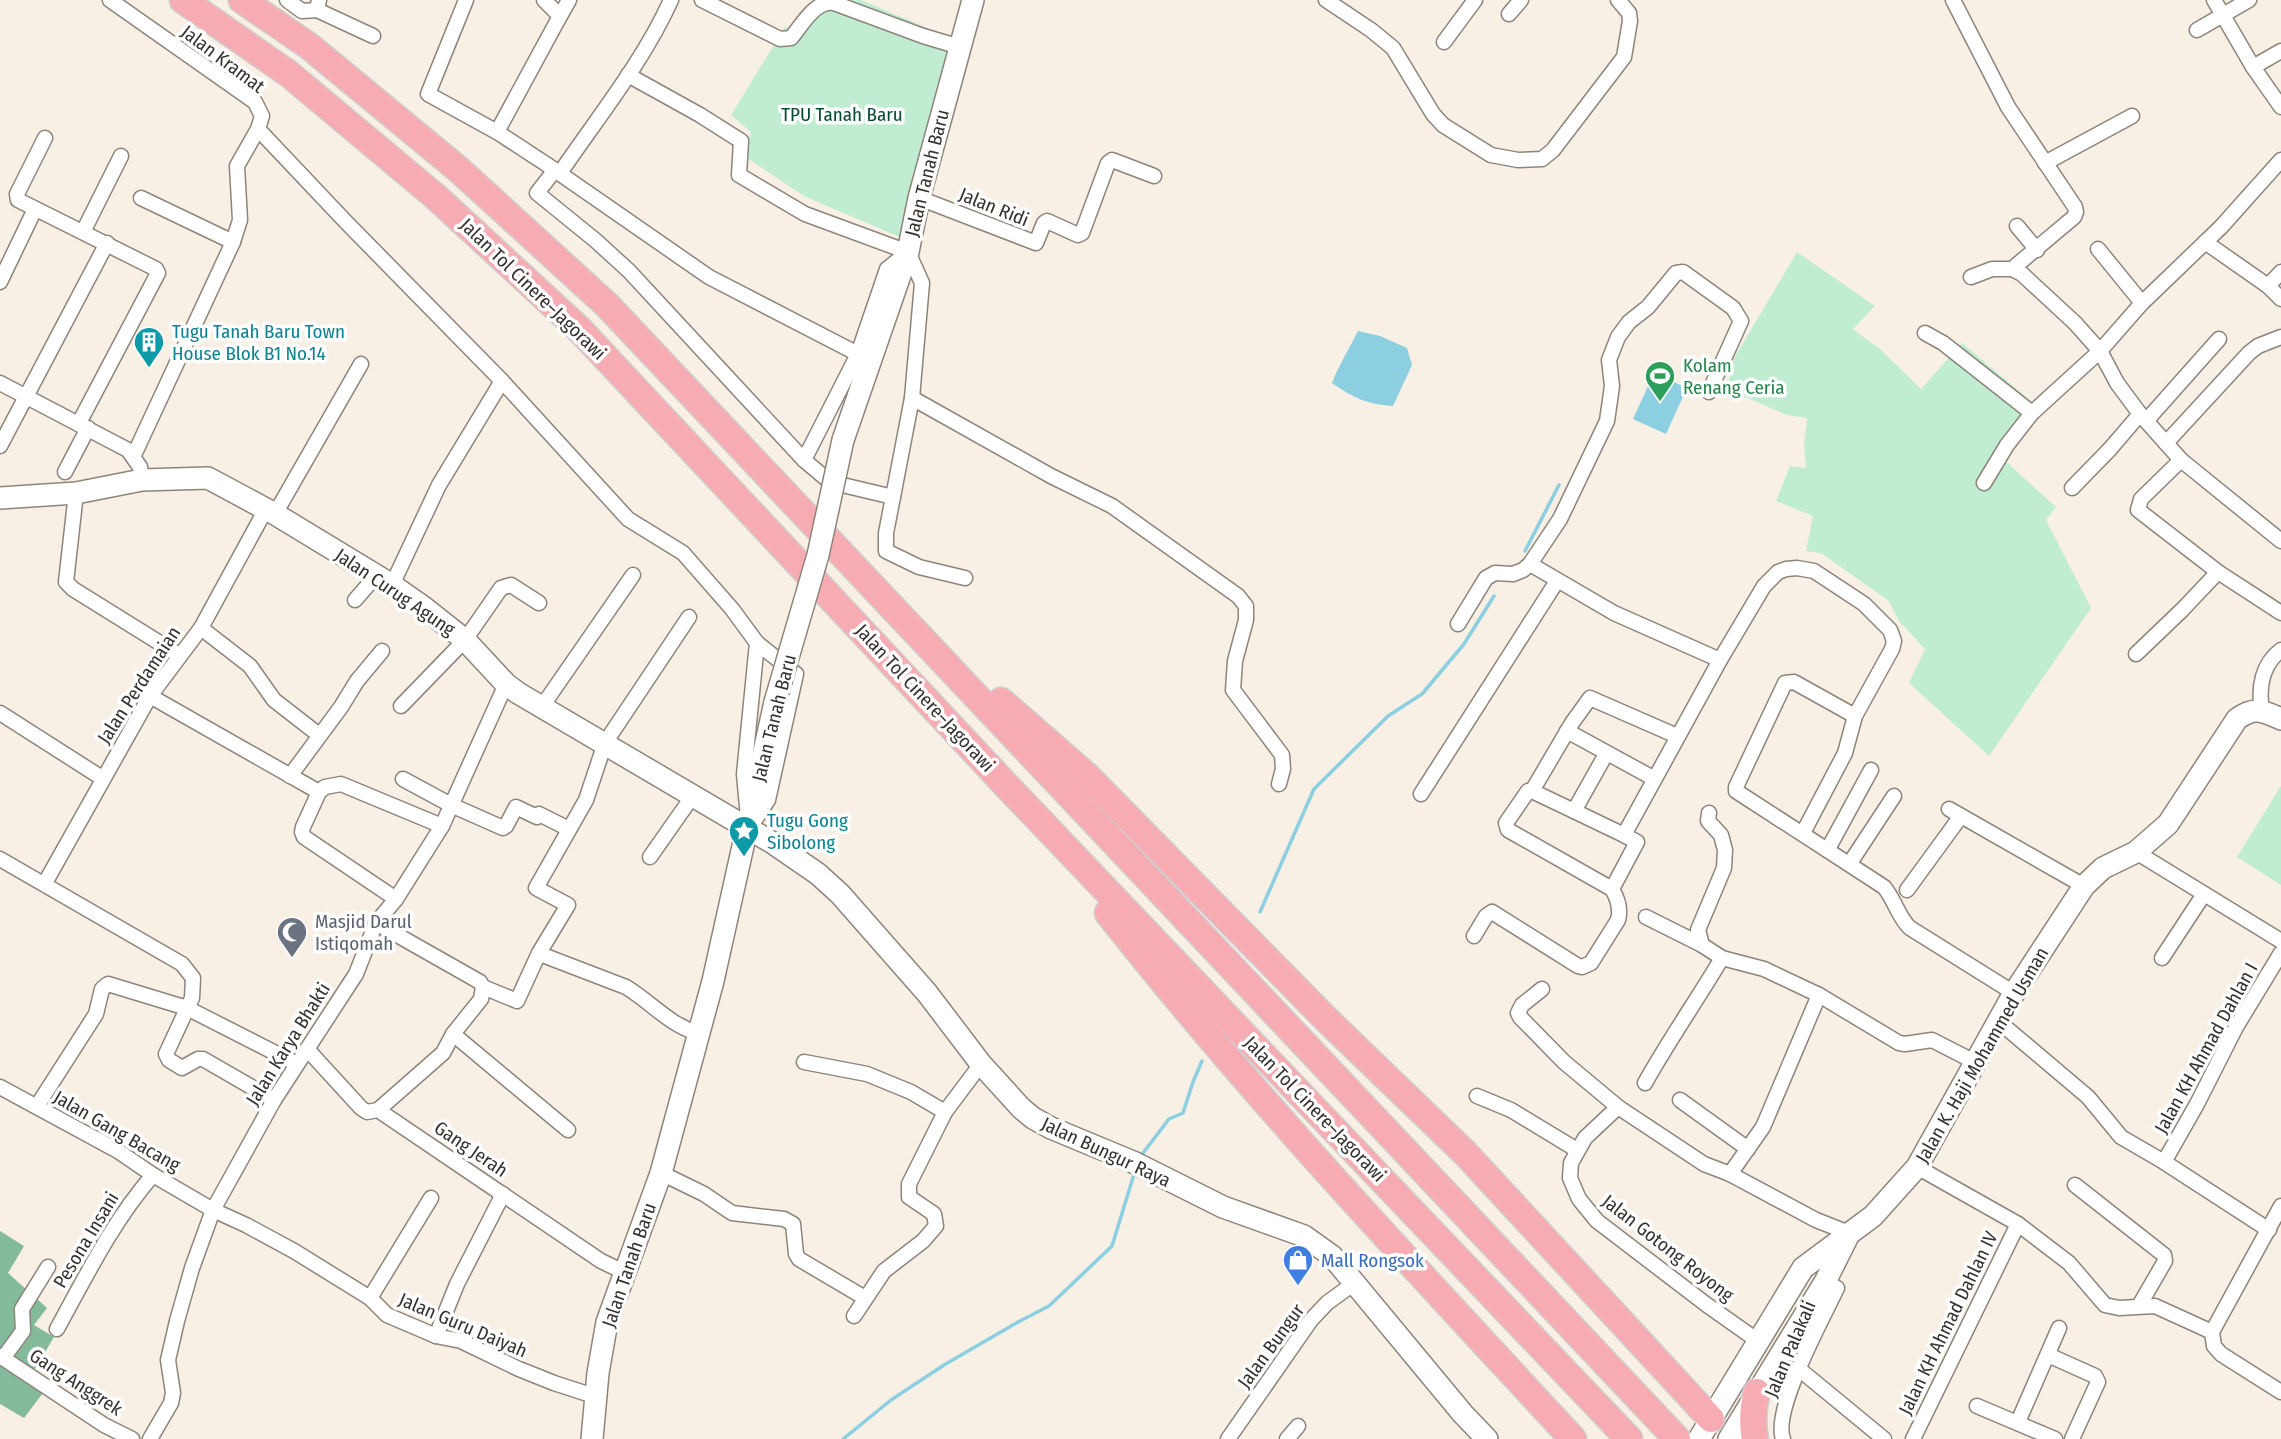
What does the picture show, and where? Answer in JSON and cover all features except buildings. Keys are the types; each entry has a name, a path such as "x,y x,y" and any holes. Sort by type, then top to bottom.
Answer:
{"highway":[{"name":"Jalan Tol Cinere–Jagorawi","path":"183,0 289,74 436,197 579,329 1005,784 1629,1439"},
{"name":"Jalan Tol Cinere–Jagorawi","path":"242,0 309,46 458,169 607,305 1677,1439"},
{"path":"884,599 1087,776 1325,1019 1466,1154 1705,1429"},
{"path":"1005,784 1166,987 1309,1152 1573,1439"},
{"path":"1755,1439 1753,1428 1757,1392"}],"street":[{"name":"Jalan Kramat","path":"110,0 255,102 262,116 258,129"},
{"path":"287,0 302,11 318,5 373,36"},
{"path":"467,0 428,94 497,132 554,169 709,277 858,354"},
{"path":"544,0 560,16"},
{"path":"497,132 569,0"},
{"path":"671,0 661,22 628,75 537,193 629,271 804,460 830,482 894,497"},
{"path":"702,0 780,39 791,38 818,6 825,2 960,47"},
{"name":"Jalan Tanah Baru","path":"592,1439 598,1373 607,1322 664,1174 713,981 775,702 818,555 844,440 908,252 919,198 973,0"},
{"path":"1326,0 1371,30 1392,48 1433,114 1444,125 1491,155 1518,160 1542,159 1553,150 1624,57 1630,21 1629,13 1619,0"},
{"path":"1509,14 1521,0"},
{"path":"1953,0 2008,107 2076,207 2074,217 2012,269"},
{"path":"2214,0 2253,67 2281,107"},
{"path":"2197,30 2249,0"},
{"path":"1444,42 1471,1"},
{"path":"2253,67 2281,51"},
{"path":"628,75 741,141 739,175 805,214 908,252 922,284 912,398 886,534 886,551 919,567 965,578"},
{"path":"2045,163 2132,116"},
{"path":"134,455 233,242 240,219 237,166 258,129 502,381 628,519 683,553 732,609 757,643 796,674 768,800 748,829"},
{"path":"45,138 17,194 18,200 107,243 156,269 158,273 84,425 65,472"},
{"path":"83,232 121,156"},
{"name":"Jalan Ridi","path":"919,198 1036,243 1047,221 1078,235 1082,233 1108,163 1112,160 1154,176"},
{"path":"1984,483 2007,445 2032,413 2100,351 2142,303 2205,242 2281,160"},
{"path":"141,198 233,242"},
{"path":"0,282 35,209"},
{"path":"2017,226 2037,250"},
{"path":"2205,242 2268,286 2281,299"},
{"path":"0,446 107,243"},
{"path":"2098,249 2142,303"},
{"path":"804,460 858,354 887,269 908,252"},
{"path":"1972,278 1992,269 2012,269 2022,274 2076,323 2100,351 2117,383 2181,460 2281,540"},
{"path":"1458,624 1486,578 1494,573 1513,574 1523,570 1530,564 1560,519 1607,421 1612,386 1609,360 1618,337 1629,322 1648,307 1679,271 1734,308 1741,321 1709,392"},
{"path":"2268,286 2281,272"},
{"path":"1925,333 1943,343 2032,413"},
{"path":"2166,443 2249,353 2258,346 2281,337"},
{"path":"2072,488 2219,339"},
{"name":"Jalan Perdamaian","path":"45,883 150,696 201,628 360,364"},
{"path":"355,600 384,580 502,381"},
{"path":"0,383 128,450 140,467 142,480"},
{"path":"912,398 1051,476 1112,506 1238,596 1246,606 1246,620 1235,661 1233,690 1282,755 1283,769 1279,785"},
{"path":"2181,460 2141,499 2138,510 2218,572 2281,613"},
{"name":"Jalan Curug Agung","path":"0,498 76,493 142,480 208,478 271,512 422,606 465,640 506,684 541,708 748,829"},
{"path":"76,493 66,582 73,589 179,654"},
{"path":"1530,564 1614,613 1720,660"},
{"path":"1624,835 1720,660 1772,577 1786,569 1797,568 1814,571 1864,604 1891,630 1893,636 1892,649 1855,716 1846,753 1803,833"},
{"path":"2136,654 2218,572"},
{"path":"541,708 633,575"},
{"path":"1420,794 1557,581"},
{"path":"401,706 465,640 501,588 511,585 538,603"},
{"path":"376,923 480,982 483,987 517,1002 551,932 568,905 536,888 586,800 605,743 689,617"},
{"path":"201,628 250,666 274,700 319,734"},
{"path":"748,829 744,774 757,643"},
{"path":"2272,715 2260,695 2261,679 2275,654 2281,650"},
{"path":"290,776 357,681 382,651"},
{"path":"1855,716 1794,682 1785,683 1736,791 1884,887 1892,896 1904,923 1910,928 2014,993"},
{"name":"Jalan Karya Bhakti","path":"150,1439 172,1403 168,1360 192,1268 213,1210 274,1100 356,974 376,923 396,899 442,826 506,684"},
{"path":"150,696 319,792"},
{"path":"1474,936 1486,916 1494,913 1578,966 1591,963 1618,920 1618,899 1612,889 1508,830 1506,823 1524,794 1532,791 1590,698 1677,736"},
{"name":"Jalan K. Haji Mohammed Usman","path":"1705,1429 1803,1268 1873,1216 1917,1167 2014,993 2084,886 2103,868 2136,852 2168,824 2237,719 2248,712 2272,715"},
{"path":"0,713 102,778"},
{"path":"1567,731 1653,778"},
{"path":"1574,811 1606,754"},
{"path":"1828,849 1871,770"},
{"path":"403,779 451,805 503,828 516,807 537,817 539,814 569,829"},
{"path":"396,899 304,837 303,827 319,792 332,784 349,786 442,826"},
{"path":"1532,791 1635,840 1637,846 1612,889"},
{"path":"1850,863 1894,796"},
{"path":"650,857 692,797"},
{"path":"1907,890 1955,812 2084,886"},
{"path":"1702,945 1698,930 1724,868 1725,850 1721,835 1708,821 1709,813"},
{"name":"Jalan Bungur Raya","path":"748,829 818,874 840,894 927,993 981,1064 1033,1118 1063,1134 1140,1165 1223,1208 1304,1237 1332,1256 1483,1437"},
{"path":"2136,852 2281,942"},
{"path":"0,859 182,964 193,978 192,998 166,1054 169,1060 182,1068 203,1059 274,1100"},
{"path":"2162,958 2204,894"},
{"path":"1646,917 1722,958 1764,970 1819,995 1899,1043 1931,1040 1975,1062"},
{"name":"Jalan KH Ahmad Dahlan I","path":"2164,1162 2236,1027 2281,953"},
{"path":"540,954 626,986 672,1022 698,1033"},
{"path":"1645,1083 1722,958"},
{"path":"37,1106 96,1014 102,989 108,984 187,1008 297,1064"},
{"path":"378,1110 443,1052 453,1034 481,999 483,987"},
{"path":"1542,989 1522,1005 1518,1013 1520,1017 1564,1062 1618,1107 1704,1164 1730,1174 1816,1220 1849,1233"},
{"path":"1730,1174 1763,1127 1819,995"},
{"path":"1998,1021 2088,1097 2120,1137 2269,1230"},
{"path":"453,1034 568,1130"},
{"name":"Gang Jerah","path":"307,1049 357,1105 367,1112 378,1110 601,1261 626,1273"},
{"path":"804,1062 867,1074 911,1093 945,1112"},
{"path":"854,1316 884,1271 923,1241 936,1226 934,1214 909,1197 909,1184 945,1112 981,1064"},
{"name":"Jalan Gang Bacang","path":"0,1087 118,1151 213,1210"},
{"path":"1478,1096 1511,1110 1577,1150 1585,1138 1618,1107"},
{"path":"1681,1100 1748,1149"},
{"name":"Jalan Gotong Royong","path":"1577,1150 1569,1169 1570,1178 1579,1199 1597,1221 1758,1341"},
{"path":"1917,1167 2018,1224 2069,1263 2105,1305 2119,1308 2155,1306 2212,1332"},
{"path":"664,1174 732,1213 784,1219 793,1224 796,1254 799,1259 865,1298"},
{"name":"Pesona Insani","path":"57,1329 119,1221 136,1194 153,1175"},
{"path":"2075,1185 2164,1255 2165,1261 2139,1306"},
{"path":"436,1336 457,1284 503,1194"},
{"path":"370,1298 431,1199"},
{"path":"2281,1206 2212,1332 2214,1346 2221,1354 2281,1392"},
{"name":"Jalan Guru Daiyah","path":"213,1210 293,1251 370,1298 387,1315 436,1336 461,1341 520,1369 597,1397"},
{"name":"Jalan KH Ahmad Dahlan IV","path":"1913,1439 2018,1224"},
{"name":"Jalan K. Haji Mohammed Usman","path":"1729,1439 1825,1282 1849,1233"},
{"path":"2,1357 23,1331 22,1309 48,1267"},
{"path":"1803,1268 1825,1282"},
{"name":"Jalan Palakali","path":"1783,1439 1782,1415 1799,1369 1837,1288 1825,1282"},
{"name":"Jalan Bungur","path":"1228,1439 1311,1320 1327,1303 1353,1284"},
{"path":"2018,1422 2059,1328"},
{"path":"2048,1355 2095,1376 2098,1382 2071,1439"},
{"name":"Gang Anggrek","path":"2,1357 104,1425 132,1439"},
{"path":"1799,1369 1884,1439"},
{"path":"1977,1406 2055,1439"},
{"path":"1287,1439 1298,1426"}],"green space":[{"name":"TPU Tanah Baru","path":"831,0 861,0 956,40 904,239 804,196 744,156 751,132 731,115 785,27 800,35"},
{"path":"1797,252 1875,306 1853,329 1881,350 1921,389 1962,343 2038,407 2001,457 2056,507 2046,520 2091,608 1989,756 1909,683 1925,649 1899,621 1889,601 1821,553 1806,551 1813,516 1776,501 1790,466 1806,468 1804,444 1807,418 1787,415 1727,389 1733,360"},
{"path":"2281,786 2281,885 2237,857"},
{"path":"0,1231 24,1246 8,1273 47,1308 34,1325 54,1337 32,1374 49,1385 24,1418 0,1404"}],"water":[{"path":"1358,331 1380,336 1407,348 1412,365 1393,406 1361,399 1332,383"},
{"name":"Kolam Renang Ceria","path":"1654,373 1687,388 1666,434 1633,419"}],"waterway":[{"path":"1525,551 1559,485"},
{"path":"1260,912 1314,789 1388,716 1422,694 1464,644 1494,596"},
{"path":"1140,1157 1169,1119 1183,1113 1202,1061"},
{"path":"843,1439 891,1400 944,1365 1049,1306 1112,1246 1135,1171"}],"place":[{"name":"Tugu Tanah Baru Town House Blok B1 No.14","path":"149,369"},
{"name":"Kolam Renang Ceria","path":"1660,403"},
{"name":"Tugu Gong Sibolong","path":"744,858"},
{"name":"Masjid Darul Istiqomah","path":"292,959"},
{"name":"Mall Rongsok","path":"1298,1287"}]}
